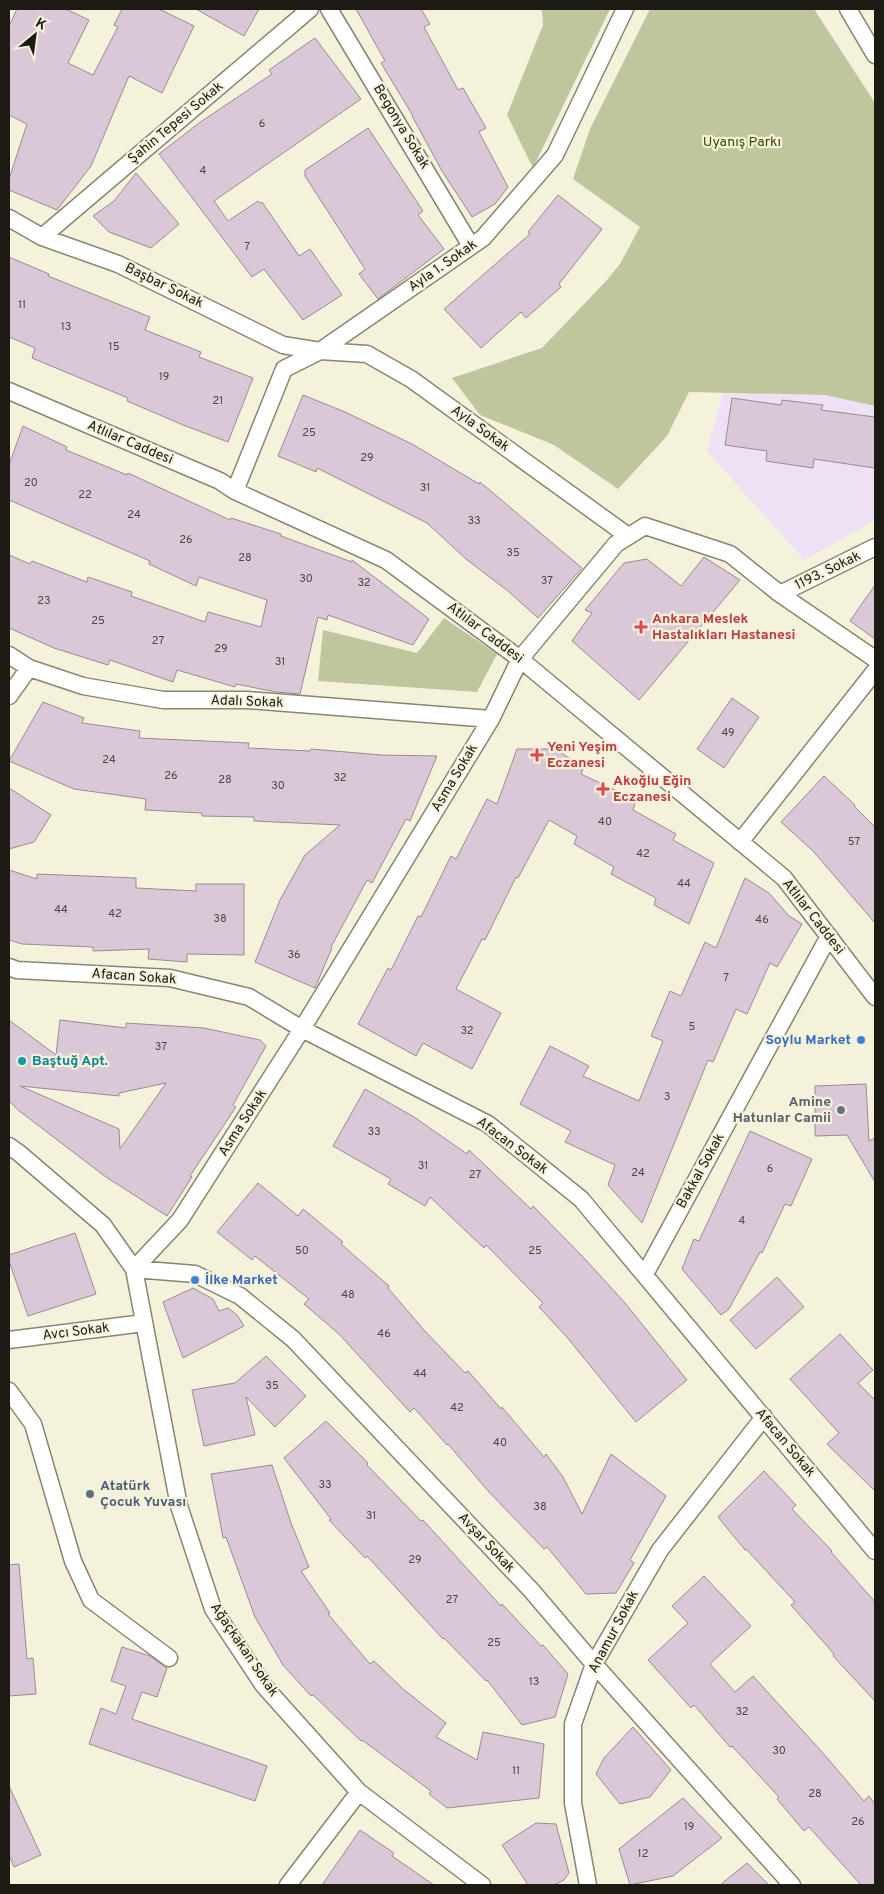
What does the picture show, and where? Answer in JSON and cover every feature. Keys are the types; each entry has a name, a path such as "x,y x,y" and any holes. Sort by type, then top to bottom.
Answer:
{"street":[{"name":"Şahin Tepesi Sokak","path":"42,237 310,9"},
{"name":"Begonya Sokak","path":"329,9 472,246"},
{"name":"Ayla 1. Sokak","path":"235,490 284,369 320,351 483,238 555,155 625,9"},
{"path":"848,9 875,55"},
{"name":"Başbar Sokak","path":"9,218 42,237 118,264 283,345 320,351"},
{"name":"Ayla Sokak","path":"320,351 367,354 411,379 628,536"},
{"name":"Atlılar Caddesi","path":"9,391 220,481 235,490 386,560 520,659 784,878 875,997"},
{"name":"Asma Sokak","path":"134,1269 180,1220 302,1029 492,719 520,659 616,544 645,526 730,554 780,594 875,659"},
{"name":"1193. Sokak","path":"780,594 875,547"},
{"name":"Adalı Sokak","path":"9,655 29,668 83,686 163,700 247,700 492,719"},
{"path":"9,696 29,668"},
{"path":"740,842 875,671"},
{"name":"Bakkal Sokak","path":"645,1274 829,936"},
{"name":"Afacan Sokak","path":"9,967 17,970 170,978 249,997 302,1029 488,1124 581,1199 875,1551"},
{"name":"Ağaçkakan Sokak","path":"9,1146 103,1225 134,1269 179,1506 213,1609 264,1686 359,1792 482,1885"},
{"name":"Avşar Sokak","path":"134,1269 195,1274 240,1296 293,1339 531,1590 594,1664 792,1885"},
{"name":"Avcı Sokak","path":"9,1340 144,1323"},
{"path":"9,1391 33,1424 73,1561 91,1600 169,1658"},
{"name":"Anamur Sokak","path":"588,1885 573,1803 573,1724 594,1664 660,1550 764,1417"},
{"path":"288,1885 359,1792"}],"shaded area":[{"path":"723,393 825,395 875,406 875,520 804,560 707,451"}],"green space":[{"path":"542,9 610,9 533,168 507,115 543,25"},
{"name":"Uyanış Parkı","path":"650,9 814,9 875,103 875,406 825,395 689,392 667,436 618,489 554,445 480,415 452,378 542,348 620,264 640,227 573,179 590,129"},
{"path":"444,618 497,654 477,692 318,681 323,630 417,653"}],"building":[{"path":"17,9 66,9 89,20 68,63 93,75 118,27 114,25 122,9 159,9 194,26 162,93 129,76 91,166 57,210 9,190 9,179 27,124 9,115 9,26"},
{"path":"196,9 259,9 244,36"},
{"path":"356,9 421,9 430,24 424,27 458,90 463,88 486,128 479,132 508,187 495,204 472,217 442,171 413,116 381,63 385,61"},
{"path":"315,38 361,99 214,201 228,221 258,201 262,202 299,256 310,249 342,295 303,320 264,269 252,277 159,154 199,123 272,74 269,70"},
{"path":"368,128 423,211 418,215 444,249 378,299 359,274 365,269 305,176 305,170"},
{"path":"136,173 179,224 151,248 109,232 93,216 114,201"},
{"path":"558,195 602,229 559,284 561,287 526,318 521,312 481,348 444,309 530,234 528,232"},
{"path":"9,257 49,274 48,276 150,317 145,330 201,352 199,357 253,378 228,442 127,401 128,398 32,358 35,348 9,337"},
{"path":"303,395 345,412 412,444 479,484 480,482 582,568 538,618 508,591 466,559 427,523 317,468 316,472 278,456"},
{"path":"732,398 781,405 782,400 823,405 821,410 875,417 875,468 814,459 813,468 766,461 767,451 725,445"},
{"path":"23,426 67,447 66,450 127,475 128,473 230,520 231,518 281,534 281,536 352,562 352,560 429,619 413,645 328,615 327,620 318,617 300,694 276,692 236,684 235,687 177,670 173,682 110,660 108,665 54,648 9,628 9,555 30,564 32,561 87,582 88,577 132,592 131,596 205,622 208,612 261,627 267,600 199,577 196,586 149,564 150,561 9,500 9,465"},
{"name":"Ankara Meslek Hastalıkları Hastanesi","path":"704,557 740,580 639,700 572,641 592,613 585,610 624,563 647,559 681,586"},
{"path":"875,585 875,639 850,621"},
{"path":"732,698 759,717 724,768 697,749"},
{"path":"43,702 84,718 82,723 140,731 139,738 249,743 248,748 310,751 311,749 381,755 437,756 410,821 406,819 372,883 367,880 331,947 315,988 255,962 280,900 305,855 340,825 254,821 254,817 202,816 202,813 145,810 146,799 74,789 9,761"},
{"path":"517,749 555,749 584,767 581,774 636,800 633,810 676,834 673,840 714,863 689,924 654,905 656,898 611,874 614,867 574,844 577,836 549,820 518,878 516,877 485,940 482,939 456,989 501,1013 472,1069 423,1043 416,1056 358,1024 388,968 391,970 418,916 421,917 451,856 456,859 487,799 497,804"},
{"path":"824,776 875,827 875,923 813,851 781,822"},
{"path":"9,788 51,815 34,842 9,849"},
{"path":"9,870 37,879 37,874 136,878 136,888 196,891 196,884 244,884 244,955 187,954 187,962 148,959 149,949 93,951 93,947 22,944 9,940"},
{"path":"745,878 769,893 789,916 802,924 777,967 770,963 747,1014 736,1009 713,1062 708,1060 642,1223 608,1185 615,1165 565,1142 571,1131 520,1104 550,1046 589,1066 583,1076 639,1101 663,1041 651,1036 670,991 681,996 705,942 716,948"},
{"path":"9,1020 56,1055 60,1020 126,1028 126,1023 204,1028 260,1040 266,1046 233,1105 236,1107 190,1176 192,1177 167,1216 106,1177 18,1110 9,1101","holes":["166,1083 120,1149 119,1129 20,1086 119,1096 119,1093"]},
{"name":"Amine Hatunlar Camii","path":"866,1084 869,1141 875,1138 875,1182 847,1135 815,1136 815,1086"},
{"path":"365,1089 414,1117 467,1154 469,1150 531,1209 533,1206 625,1303 687,1380 636,1422 566,1336 539,1307 543,1303 486,1245 484,1248 430,1197 425,1206 388,1184 391,1179 333,1146"},
{"path":"750,1131 812,1159 791,1206 785,1204 762,1253 760,1252 729,1309 721,1315 682,1269 694,1239 699,1241"},
{"path":"258,1183 298,1216 303,1209 343,1242 341,1244 389,1286 388,1288 423,1329 465,1373 468,1371 501,1409 502,1407 544,1457 546,1454 563,1477 582,1514 611,1454 666,1496 630,1560 634,1563 616,1593 586,1594 547,1547 544,1549 489,1492 414,1408 410,1412 339,1334 304,1304 309,1299 255,1256 252,1260 217,1232"},
{"path":"75,1233 96,1294 28,1316 9,1261 9,1255"},
{"path":"777,1277 804,1307 756,1349 730,1320"},
{"path":"193,1288 213,1299 219,1311 228,1308 237,1315 244,1326 183,1358 163,1302"},
{"path":"840,1334 873,1370 858,1383 875,1400 875,1491 827,1444 839,1433 790,1379"},
{"path":"266,1356 306,1396 275,1427 246,1397 255,1435 204,1446 192,1390 235,1383"},
{"path":"326,1421 368,1463 367,1465 421,1521 423,1520 501,1606 502,1604 541,1646 543,1645 568,1674 555,1717 522,1725 487,1680 443,1639 367,1556 365,1558 329,1520 331,1519 284,1458"},
{"path":"272,1465 291,1523 309,1567 301,1571 330,1613 328,1614 370,1664 374,1661 403,1689 446,1723 436,1737 477,1760 483,1732 544,1744 539,1798 447,1808 429,1794 431,1791 361,1741 313,1695 311,1696 283,1665 255,1617 226,1537 223,1538 211,1474"},
{"path":"764,1471 796,1505 792,1509 832,1551 875,1602 875,1701 833,1656 834,1654 791,1605 795,1602 745,1550 718,1517"},
{"path":"19,1564 27,1659 33,1658 36,1694 9,1696 9,1565"},
{"path":"704,1576 751,1626 710,1664 735,1692 753,1676 864,1801 869,1796 875,1804 875,1885 861,1885 809,1827 804,1831 777,1799 779,1797 732,1746 730,1747 694,1705 691,1708 648,1660 688,1623 672,1606"},
{"path":"122,1647 150,1656 167,1668 157,1697 142,1692 132,1719 267,1766 255,1801 89,1744 101,1708 116,1714 126,1686 111,1681"},
{"path":"633,1727 671,1770 650,1797 620,1804 596,1774 604,1758"},
{"path":"9,1786 41,1855 14,1867 9,1855"},
{"path":"683,1798 722,1838 673,1876 630,1885 619,1849"},
{"path":"536,1823 556,1824 569,1873 564,1880 554,1885 528,1885 502,1845"},
{"path":"360,1830 394,1853 392,1856 434,1885 322,1885"},
{"path":"747,1863 769,1885 720,1885"}],"place":[{"name":"Ankara Meslek Hastalıkları Hastanesi","path":"641,627"},
{"name":"Yeni Yeşim Eczanesi","path":"537,755"},
{"name":"Akoğlu Eğin Eczanesi","path":"603,789"},
{"name":"Soylu Market","path":"861,1040"},
{"name":"Baştuğ Apt.","path":"22,1061"},
{"name":"Amine Hatunlar Camii","path":"841,1110"},
{"name":"İlke Market","path":"195,1280"},
{"name":"Atatürk Çocuk Yuvası","path":"90,1494"}]}
